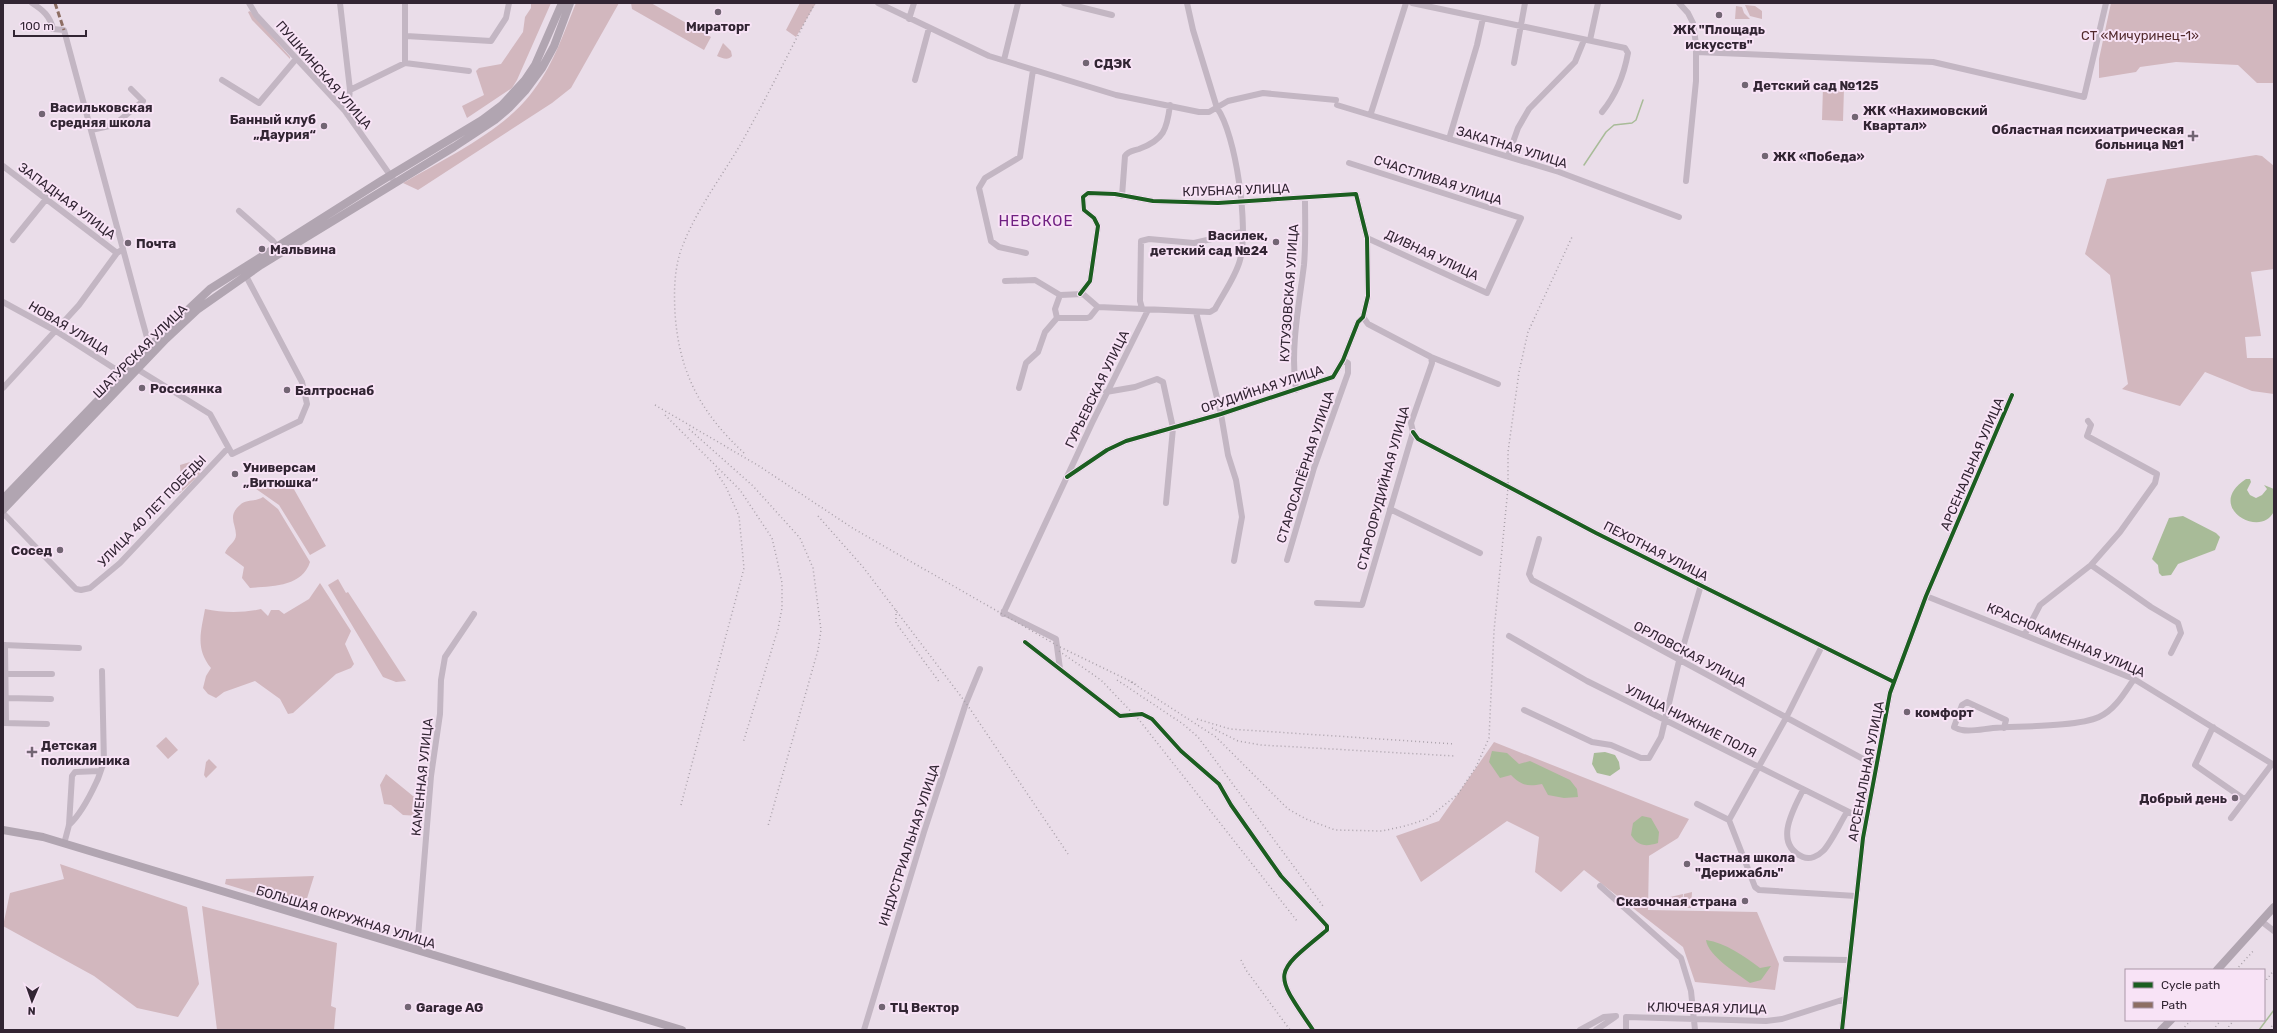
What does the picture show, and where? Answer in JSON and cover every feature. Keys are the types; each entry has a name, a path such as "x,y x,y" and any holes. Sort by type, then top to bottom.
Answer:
{"main road":[{"path":"393,178 482,120 514,93 541,53 562,3"},
{"path":"393,178 495,120 516,101 542,68 554,46 570,3"},
{"name":"ШАТУРСКАЯ УЛИЦА","path":"3,510 137,369 153,348 197,300 246,264 393,178"},
{"name":"ШАТУРСКАЯ УЛИЦА","path":"3,499 123,374 197,310 393,178"},
{"path":"233,273 246,276 246,264"},
{"name":"БОЛЬШАЯ ОКРУЖНАЯ УЛИЦА","path":"3,830 43,837 682,1030"},
{"path":"2225,969 2274,907"},
{"path":"2218,969 2263,922 2274,914"},
{"path":"2161,1030 2169,1021"},
{"path":"2167,1030 2175,1021"}],"street":[{"path":"32,3 43,10 51,20 53,29 64,30 123,249 153,348"},
{"name":"ПУШКИНСКАЯ УЛИЦА","path":"249,3 256,15 347,114 393,178"},
{"path":"340,3 350,90 347,114"},
{"path":"405,3 405,63"},
{"path":"406,36 491,41 506,18 508,3"},
{"name":"ЗАКАТНАЯ УЛИЦА","path":"878,3 989,56 1116,95 1199,112 1209,112 1228,101 1263,93 1336,103 1508,156 1604,188 1679,217"},
{"path":"909,19 914,3"},
{"path":"1004,60 1018,3"},
{"path":"1064,3 1112,15"},
{"path":"1005,281 1035,280 1060,295 1080,294 1089,297 1098,307 1196,312 1210,312 1215,309 1240,261 1242,201 1224,116 1217,108 1193,30 1187,3"},
{"path":"1371,114 1406,3"},
{"path":"1412,3 1625,48 1628,53 1626,63 1616,92 1602,112"},
{"path":"1447,10 1448,3"},
{"path":"1514,63 1525,3"},
{"path":"1508,156 1518,128 1529,109 1575,62 1587,40 1598,3"},
{"path":"1680,3 1688,13 1693,23 1696,52 1696,81 1686,181"},
{"path":"1696,52 1933,62 2084,97 2106,3"},
{"path":"1449,139 1477,45 1483,18"},
{"path":"915,80 929,28"},
{"path":"222,80 259,103 296,59"},
{"path":"350,90 405,63 469,71"},
{"path":"1026,253 999,247 991,241 979,188 985,178 1020,157 1033,70"},
{"path":"91,130 114,125 143,101 131,89"},
{"path":"1122,196 1125,156 1128,152 1141,148 1163,134 1167,126 1170,105"},
{"name":"СЧАСТЛИВАЯ УЛИЦА","path":"1349,163 1520,218 1487,293"},
{"name":"ЗАПАДНАЯ УЛИЦА","path":"3,166 47,198 117,253"},
{"name":"КЛУБНАЯ УЛИЦА","path":"1080,294 1090,281 1098,226 1094,218 1084,210 1083,197 1094,192 1153,201 1185,203 1218,203 1356,194"},
{"name":"ОРУДИЙНАЯ УЛИЦА","path":"1060,670 1056,639 1004,612 1067,478 1107,450 1126,441 1221,414 1333,377 1344,360 1358,322 1363,317 1368,296 1367,238 1356,194"},
{"name":"КУТУЗОВСКАЯ УЛИЦА","path":"1296,390 1296,344 1304,257 1305,197"},
{"path":"13,240 47,198"},
{"path":"239,211 277,246"},
{"path":"1145,309 1140,301 1141,241 1149,238 1194,244 1242,232"},
{"name":"ДИВНАЯ УЛИЦА","path":"1367,238 1487,293"},
{"path":"3,388 79,305 117,253 123,249"},
{"path":"137,369 210,414 232,454 293,425 304,416 307,404 302,382 246,276"},
{"path":"1057,318 1055,310 1060,295"},
{"name":"НОВАЯ УЛИЦА","path":"3,302 56,331 123,374"},
{"path":"1019,388 1026,363 1038,352 1045,332 1057,318 1087,318 1098,307"},
{"name":"ГУРЬЕВСКАЯ УЛИЦА","path":"1067,478 1145,309"},
{"path":"1196,312 1221,414 1220,420 1236,480 1242,517 1234,561"},
{"path":"1363,317 1368,324 1431,357 1498,384"},
{"name":"СТАРООРУДИЙНАЯ УЛИЦА","path":"1317,603 1362,605 1413,432 1411,423 1432,363 1431,357"},
{"name":"СТАРОСАПЁРНАЯ УЛИЦА","path":"1287,560 1314,468 1348,373 1348,363 1344,360"},
{"path":"1106,392 1161,379 1173,428 1166,503"},
{"name":"АРСЕНАЛЬНАЯ УЛИЦА","path":"1842,1030 1856,896 1866,820 1894,682 1926,596 2012,395"},
{"path":"2025,634 2040,605 2091,564 2120,532 2156,483 2157,474 2087,436 2090,424 2088,421"},
{"name":"ПЕХОТНАЯ УЛИЦА","path":"1413,432 1418,439 1494,480 1894,682"},
{"name":"УЛИЦА 40 ЛЕТ ПОБЕДЫ","path":"3,513 76,589 85,590 95,584 120,563 228,448"},
{"path":"1390,509 1480,553"},
{"name":"ОРЛОВСКАЯ УЛИЦА","path":"1538,539 1529,574 1532,580 1679,661 1876,766"},
{"path":"2091,564 2150,608 2178,623 2181,633 2171,652"},
{"path":"1524,710 1592,742 1611,745 1645,760 1649,758 1654,750 1665,719 1679,661 1701,585"},
{"name":"КРАСНОКАМЕННАЯ УЛИЦА","path":"1926,596 2025,634 2134,679 2273,764"},
{"name":"КАМЕННАЯ УЛИЦА","path":"417,950 431,776 440,714 441,680 445,657 474,614"},
{"name":"УЛИЦА НИЖНИЕ ПОЛЯ","path":"1509,636 1586,680 1665,719 1758,768 1866,820"},
{"path":"1025,642 1120,716 1142,714 1152,719 1182,751 1219,784 1231,805 1281,876 1327,926 1327,930 1290,962 1285,968 1283,976 1288,994 1313,1030"},
{"path":"47,724 5,723 7,698 4,645 79,648"},
{"path":"1728,820 1786,718 1822,646"},
{"name":"ИНДУСТРИАЛЬНАЯ УЛИЦА","path":"864,1030 924,832 965,706 980,669"},
{"path":"69,825 77,817 97,781 99,771 104,763 102,671"},
{"path":"6,674 52,674"},
{"path":"2004,728 2006,720 1967,702 1962,705 1954,726 1962,730 2004,728 2081,722 2096,718 2117,703 2134,679"},
{"path":"7,698 51,699"},
{"path":"2213,727 2195,766 2244,799"},
{"path":"2231,818 2244,799 2273,764"},
{"path":"64,844 69,825 72,776 75,772 99,771"},
{"path":"1803,790 1788,820 1786,834 1790,847 1797,854 1805,858 1813,858 1823,851 1847,812"},
{"path":"1698,804 1728,820 1755,887 1764,891 1856,896"},
{"path":"1600,886 1681,958 1691,991 1695,1030"},
{"path":"2263,922 2274,931"},
{"path":"1786,959 1849,960"},
{"name":"КЛЮЧЕВАЯ УЛИЦА","path":"1580,1030 1604,1017 1616,1016 1766,1021 1782,1019 1845,998"},
{"path":"1596,1030 1616,1016"},
{"path":"1626,1016 1626,1030"}],"green space":[{"path":"531,3 551,3 517,80 512,88 467,118 462,106 484,95 476,71 479,68 501,64 523,32 525,17 531,8"},
{"path":"576,3 619,3 571,88 552,103 418,190 403,183 488,133 518,108 538,85 545,74"},
{"path":"631,3 651,3 711,37 704,50 632,9"},
{"path":"800,3 816,3 796,37 786,30"},
{"name":"СТ «Мичуринец-1»","path":"2111,3 2274,3 2274,83 2257,83 2238,65 2176,62 2140,67 2136,72 2099,78 2099,59"},
{"path":"1745,5 1755,6 1762,11 1762,19 1750,16"},
{"path":"1736,6 1742,7 1744,13 1750,19 1735,19"},
{"path":"250,11 290,57 290,59 252,20 248,12"},
{"path":"723,43 731,51 732,56 730,58 725,59 717,56"},
{"path":"1823,87 1844,88 1843,121 1822,120"},
{"path":"2256,155 2262,156 2274,166 2274,269 2251,272 2261,336 2245,337 2247,358 2274,358 2274,394 2252,391 2205,372 2180,406 2122,389 2128,384 2110,275 2085,254 2107,179"},
{"path":"190,462 197,467 200,474 180,493 179,492 182,491 180,465"},
{"path":"271,481 291,484 326,546 310,555 279,505 252,486 270,486"},
{"path":"263,497 278,509 310,562 306,570 293,581 285,584 250,588 242,578 244,567 225,553 236,537 233,516 236,509 242,503 257,500"},
{"path":"338,579 406,681 396,682 383,677 328,585"},
{"path":"320,583 351,631 345,644 354,664 351,668 336,674 293,713 288,714 280,699 255,681 224,692 216,698 208,694 203,688 206,676 211,668 203,654 200,640 205,609 233,612 261,609 268,616 271,610 279,610 284,614 309,599"},
{"path":"166,737 178,750 168,759 156,746"},
{"path":"1494,742 1689,819 1678,838 1649,856 1648,910 1757,912 1779,964 1775,990 1695,982 1683,947 1584,870 1561,892 1535,872 1539,837 1507,821 1421,882 1396,836 1439,821"},
{"path":"209,759 217,767 206,778 204,775 206,762"},
{"path":"386,774 424,805 419,816 403,815 391,805 384,804 380,785"},
{"path":"60,864 187,907 199,984 178,1017 137,1008 94,976 3,926 10,893 64,879"},
{"path":"314,876 304,908 225,884 226,879"},
{"path":"1692,892 1691,908 1683,908 1684,894"},
{"path":"1683,894 1682,907 1670,907 1670,897"},
{"path":"202,906 337,943 331,1006 336,1008 334,1030 217,1030"}],"shaded area":[{"path":"2246,479 2250,479 2251,482 2247,490 2250,495 2256,498 2262,495 2267,489 2264,485 2274,489 2275,509 2268,519 2259,522 2249,521 2239,516 2233,509 2231,500 2234,490"},
{"path":"2183,516 2216,533 2220,537 2215,550 2178,564 2171,575 2162,576 2159,573 2158,565 2152,559 2169,518"},
{"path":"1492,751 1507,753 1519,764 1530,761 1570,780 1577,789 1578,797 1564,798 1548,795 1542,784 1528,785 1521,783 1511,775 1500,778 1489,762"},
{"path":"1605,752 1615,755 1619,762 1620,769 1610,776 1597,773 1592,764 1594,753"},
{"path":"1642,816 1651,818 1659,832 1658,843 1642,845 1631,835 1633,823"},
{"path":"1706,940 1728,947 1760,968 1771,966 1761,980 1750,983 1731,970 1718,958 1708,946"}],"waterway":[{"path":"1584,165 1606,132 1614,125 1632,123 1636,120 1643,100"},
{"path":"2259,1030 2274,1010"}],"railway":[{"path":"744,453 729,438 704,407 687,373 681,355 677,335 675,313 677,268 680,253 693,223 743,140 815,3"},
{"path":"1131,682 1216,737 1288,809 1306,819 1335,830 1382,831 1405,826 1427,819 1458,794 1476,767 1489,738 1494,631 1508,488 1508,452 1519,372 1528,332 1572,237"},
{"path":"655,405 759,466 854,529 1060,647 1136,684"},
{"path":"665,415 740,490 772,538 782,583 782,608 778,629 743,743"},
{"path":"689,429 753,486 800,538 813,568 821,630 818,650 768,826"},
{"path":"681,805 744,568 739,516 726,487 715,470"},
{"path":"818,516 863,567 966,703 1068,854"},
{"path":"896,610 896,623 940,683"},
{"path":"1059,651 1101,680 1140,721 1297,921"},
{"path":"1117,680 1183,724 1198,737 1323,906"},
{"path":"1197,719 1230,729 1455,744"},
{"path":"1212,728 1238,741 1261,745 1455,756"},
{"path":"2237,969 2254,950"},
{"path":"1241,960 1246,970 1290,1030"},
{"path":"2265,982 2274,970"},
{"path":"2182,1030 2190,1021"},
{"path":"2213,1030 2220,1021"},
{"path":"2226,1030 2233,1021"},
{"path":"2269,1030 2274,1023"}],"marked path":[{"path":"55,3 64,30"}],"cycle path":[{"path":"1067,477 1107,450 1126,441 1221,414 1333,377 1343,360 1358,322 1363,317 1368,296 1367,238 1356,194 1218,203 1153,201 1115,194 1088,193 1083,197 1084,210 1094,218 1098,226 1090,281 1080,294"},
{"path":"1842,1030 1863,838 1890,693 1926,596 2012,395"},
{"path":"1413,432 1418,439 1596,533 1894,682"},
{"path":"1025,642 1120,716 1142,714 1152,719 1181,751 1219,784 1231,805 1281,876 1327,926 1327,930 1296,956 1288,966 1284,975 1285,984 1291,996 1313,1030"}],"place":[{"name":"Мираторг","path":"718,12"},
{"name":"ЖК \"Площадь искусств\"","path":"1719,15"},
{"name":"СДЭК","path":"1086,63"},
{"name":"Детский сад №125","path":"1745,85"},
{"name":"Васильковская средняя школа","path":"42,114"},
{"name":"ЖК «Нахимовский Квартал»","path":"1855,117"},
{"name":"Банный клуб „Даурия“","path":"324,126"},
{"name":"Областная психиатрическая больница №1","path":"2193,136"},
{"name":"ЖК «Победа»","path":"1765,156"},
{"name":"Василек, детский сад №24","path":"1276,242"},
{"name":"Почта","path":"128,243"},
{"name":"Мальвина","path":"262,249"},
{"name":"Россиянка","path":"142,388"},
{"name":"Балтроснаб","path":"287,390"},
{"name":"Универсам „Витюшка“","path":"235,474"},
{"name":"Сосед","path":"60,550"},
{"name":"комфорт","path":"1907,712"},
{"name":"Детская поликлиника","path":"32,752"},
{"name":"Добрый день","path":"2235,798"},
{"name":"Частная школа \"Дерижабль\"","path":"1687,864"},
{"name":"Сказочная страна","path":"1745,901"},
{"name":"Garage AG","path":"408,1007"},
{"name":"ТЦ Вектор","path":"882,1007"}],"district":[{"name":"НЕВСКОЕ","path":"1036,221"}]}
